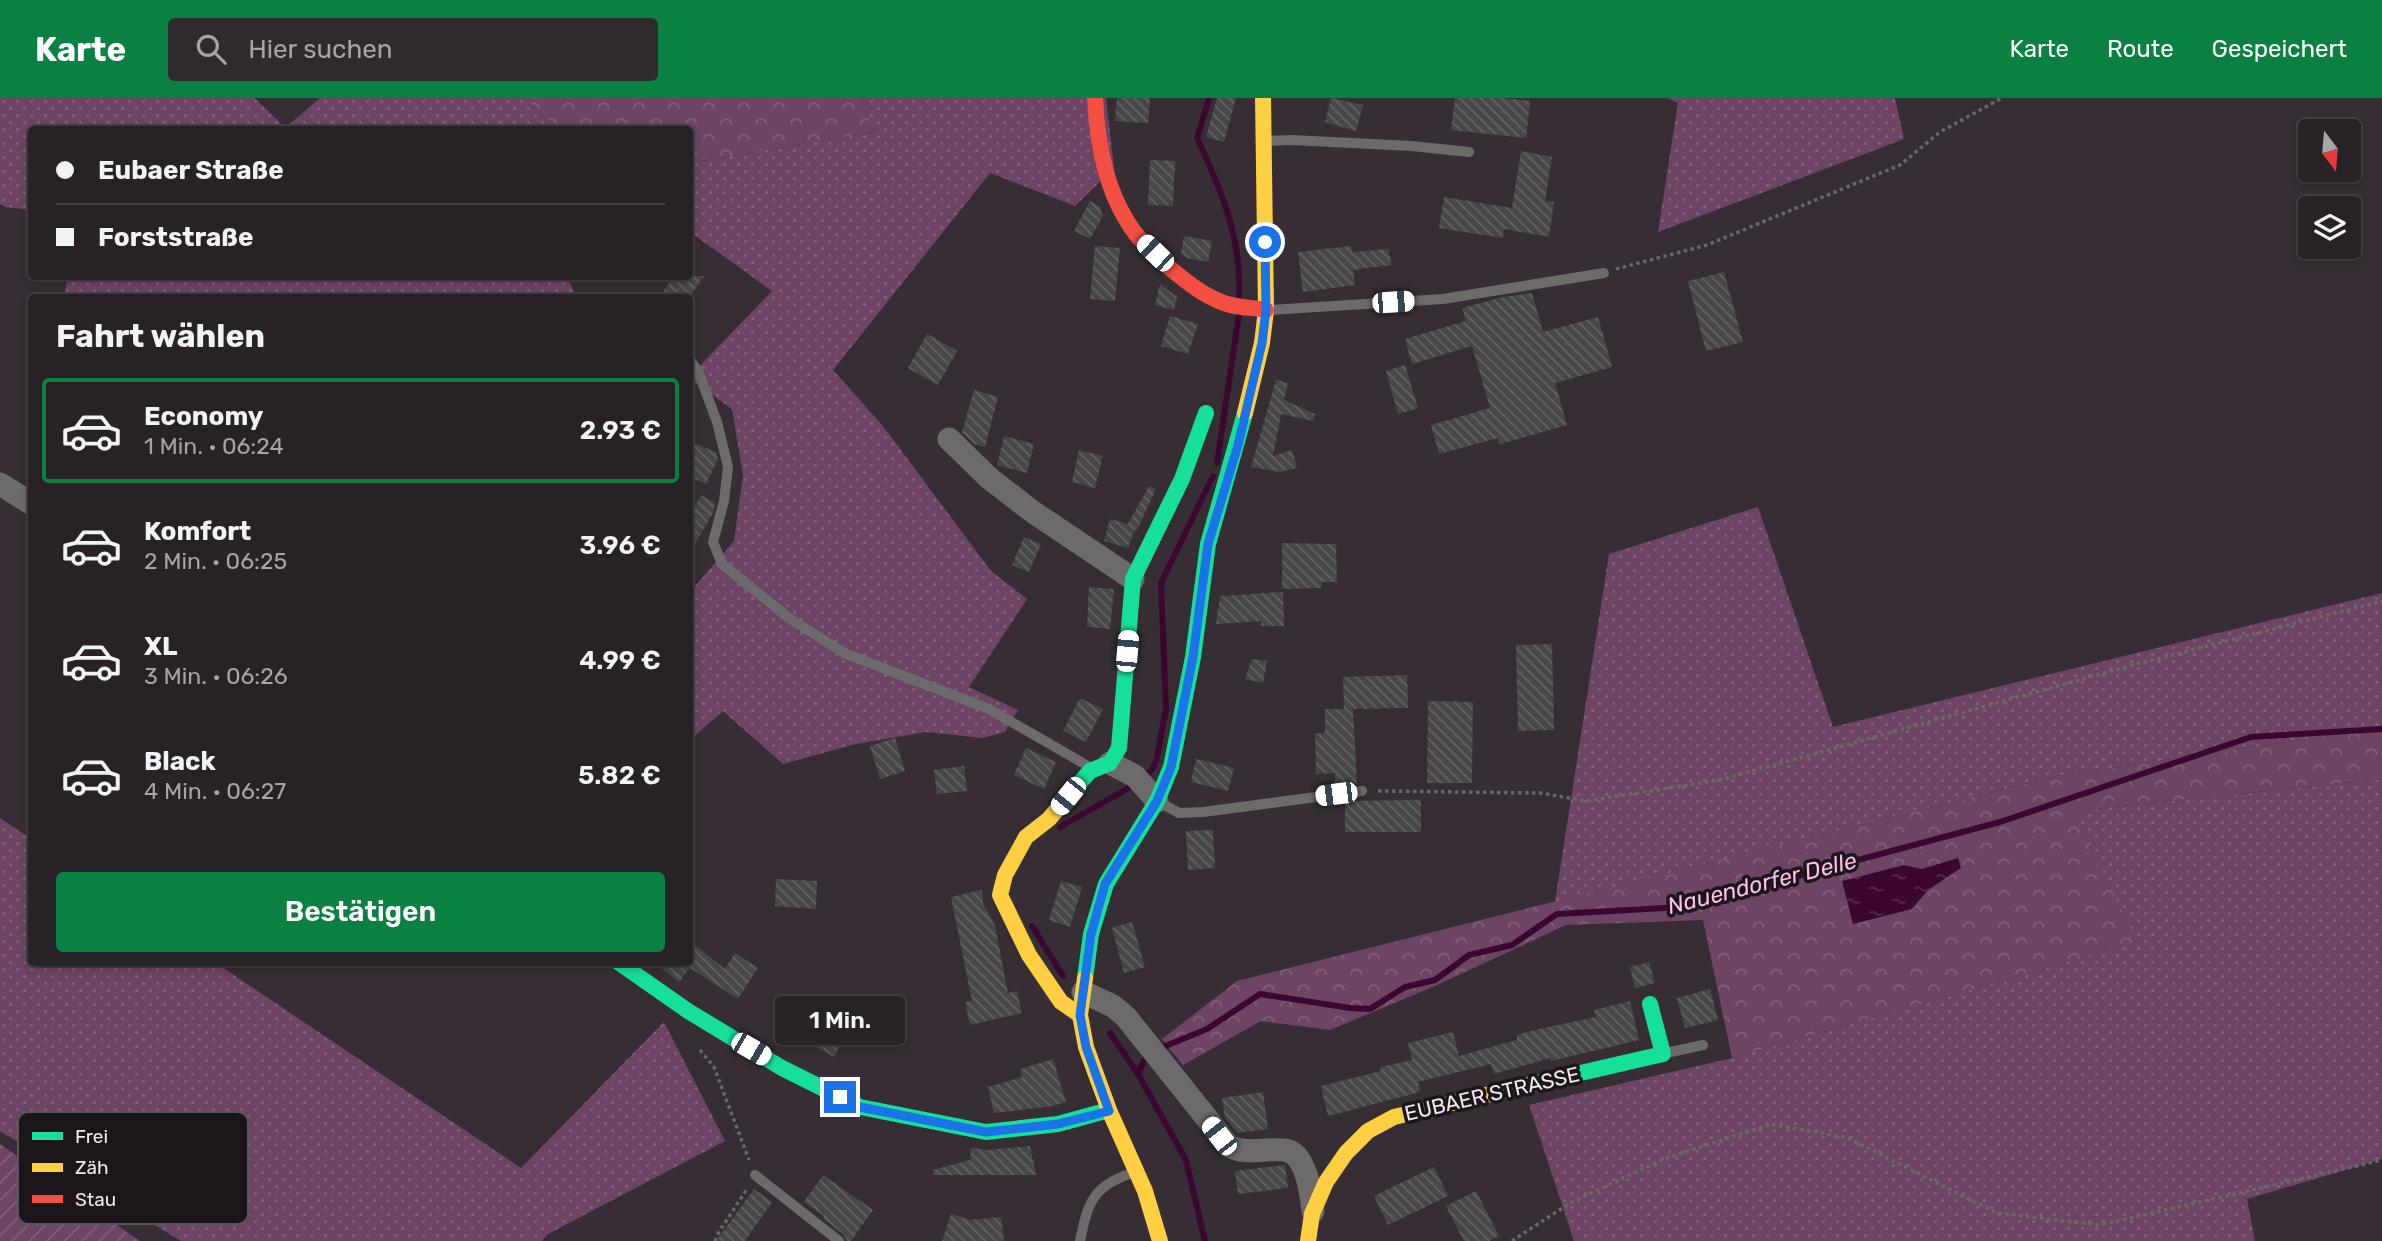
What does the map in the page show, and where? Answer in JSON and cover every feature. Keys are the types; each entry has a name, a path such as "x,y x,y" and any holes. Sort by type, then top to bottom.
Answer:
{"street":[{"path":"1095,98 1099,133 1108,172 1118,204 1133,231 1184,279 1205,294 1238,305 1266,310"},
{"path":"1160,1241 1145,1191 1109,1111 1086,1047 1081,1003 1091,934 1105,884 1145,788 1171,767 1193,657 1208,544 1238,445 1262,343 1266,310 1263,98"},
{"name":"EUBAER STRASSE","path":"1206,413 1182,480 1133,579 1119,748 1102,766 1080,781 1049,818 1026,837 1005,875 1000,895 1029,955 1061,1002 1113,1006 1126,1017 1229,1146 1236,1150 1287,1150 1294,1154 1311,1187 1313,1211 1308,1241"},
{"path":"949,439 989,478 1033,512 1133,579"},
{"path":"0,484 28,502"},
{"path":"1102,766 1145,788"},
{"path":"624,966 688,1012 782,1068 860,1107 986,1132 1058,1124 1109,1111"},
{"path":"1650,1004 1663,1054"},
{"name":"EUBAER STRASSE","path":"1313,1211 1343,1154 1366,1132 1394,1117 1663,1054"}],"lane":[{"path":"1263,141 1412,146 1469,152"},
{"path":"1266,310 1443,299 1604,273"},
{"path":"693,364 712,409 728,467 724,501 713,542 722,564 789,618 844,653 989,709 1102,766"},
{"path":"1145,788 1179,813 1362,791"},
{"path":"1663,1054 1703,1045"},
{"path":"1080,1241 1095,1194 1116,1178 1135,1172"},
{"path":"755,1175 839,1241"}],"path":[{"path":"1604,273 1707,245 1900,165 1940,132 2002,98"},
{"path":"1362,791 1541,793 1586,801 1720,780 2133,664 2382,601"},
{"path":"697,1046 714,1067 755,1175 717,1235 716,1241"},
{"path":"1512,1241 1570,1203 1664,1159 1771,1124 1848,1138 1997,1213 2100,1225 2382,1160"}],"green space":[{"path":"0,98 255,98 283,126 28,126 28,210 0,204"},
{"path":"320,98 524,98 556,126 287,126"},
{"path":"524,98 861,98 874,132 693,162 693,126 556,126"},
{"path":"861,98 1106,98 1114,168 1075,206 990,173 833,370 883,426 991,571 1027,599 969,687 1018,710 1005,732 983,738 926,732 856,744 783,764 723,711 693,737 693,589 734,541 743,475 732,409 693,381 693,373 772,291 693,234 693,162 874,132"},
{"path":"1667,98 1895,98 1904,139 1658,232 1678,103"},
{"path":"67,280 569,280 574,292 573,294 65,294"},
{"path":"1758,507 1833,727 2382,593 2382,728 2057,776 1555,902 1609,554"},
{"path":"2382,728 2382,779 2074,811 2137,942 1732,1058 1703,920 1566,925 1435,986 1330,1030 1261,1021 1183,1065 1162,1039 1237,981 2057,776"},
{"path":"2382,779 2382,1159 2247,1199 2255,1241 1574,1241 1529,1105 1732,1058 2136,942 2074,811"},
{"path":"0,818 28,837 28,966 220,966 521,1168 664,1022 725,1141 548,1234 542,1241 181,1241 153,1224 248,1224 248,1112 18,1112 18,1142 0,1131"},
{"path":"0,1144 18,1156 18,1224 115,1224 140,1241 0,1241"}],"water":[{"path":"1958,858 1961,868 1928,890 1912,909 1853,924 1842,881 1904,865 1922,869"}],"building":[{"path":"1117,98 1150,98 1148,123 1115,121"},
{"path":"1217,98 1236,98 1224,142 1206,137"},
{"path":"1331,98 1363,105 1356,131 1325,122"},
{"path":"1455,98 1530,101 1526,138 1451,130"},
{"path":"1521,151 1552,157 1545,201 1554,202 1549,237 1504,229 1503,238 1439,228 1444,197 1512,208"},
{"path":"1150,160 1175,161 1173,206 1148,205"},
{"path":"1090,201 1100,207 1103,216 1090,239 1074,231"},
{"path":"1184,236 1212,241 1208,262 1187,258 1181,253"},
{"path":"1095,246 1120,248 1115,301 1090,299"},
{"path":"1351,246 1352,252 1389,249 1391,265 1353,270 1355,285 1303,292 1298,252"},
{"path":"1724,272 1743,342 1706,351 1688,281"},
{"path":"693,276 704,276 692,294 662,294 671,280 693,280"},
{"path":"1160,284 1177,297 1174,310 1155,305"},
{"path":"1532,293 1543,332 1598,317 1612,367 1555,383 1567,425 1500,444 1498,438 1439,454 1431,425 1490,408 1472,346 1412,364 1405,339 1466,321 1462,308 1498,298"},
{"path":"1170,316 1198,324 1188,354 1161,346"},
{"path":"927,334 957,351 938,385 908,368"},
{"path":"1405,365 1418,408 1398,414 1386,371"},
{"path":"1276,380 1288,383 1284,400 1315,414 1313,421 1281,414 1273,456 1292,450 1297,468 1280,472 1251,467"},
{"path":"974,390 998,397 985,447 974,444 962,432"},
{"path":"1004,436 1034,444 1027,473 997,465"},
{"path":"693,442 717,453 718,459 706,484 693,478"},
{"path":"1079,450 1103,456 1095,488 1072,482"},
{"path":"1149,486 1156,489 1128,548 1104,541 1110,519 1128,524"},
{"path":"701,495 715,503 713,513 693,547 693,510"},
{"path":"1024,537 1041,544 1029,572 1012,565"},
{"path":"1282,543 1336,544 1337,582 1321,582 1322,588 1282,589"},
{"path":"1089,587 1114,589 1110,629 1087,627"},
{"path":"1283,592 1284,626 1261,626 1261,621 1216,624 1220,596"},
{"path":"1552,644 1554,730 1518,731 1516,645"},
{"path":"1252,659 1267,661 1263,683 1245,679"},
{"path":"1407,675 1408,708 1344,709 1343,677"},
{"path":"1080,698 1103,709 1086,742 1063,731"},
{"path":"1428,701 1473,702 1472,783 1427,783"},
{"path":"1325,709 1353,709 1357,784 1335,785 1335,773 1316,774 1315,734 1325,732"},
{"path":"895,738 905,771 880,779 870,746"},
{"path":"1026,748 1056,762 1044,789 1014,775"},
{"path":"1196,759 1234,768 1228,791 1191,782"},
{"path":"964,766 967,791 937,794 934,770"},
{"path":"1421,800 1421,832 1345,832 1345,801"},
{"path":"1213,830 1215,868 1188,870 1186,831"},
{"path":"776,879 817,881 816,909 775,906"},
{"path":"1061,881 1082,887 1070,927 1049,920"},
{"path":"982,890 983,903 995,926 1008,993 1017,991 1022,1013 970,1025 965,1002 972,1001 951,897"},
{"path":"1132,922 1145,967 1124,973 1112,928"},
{"path":"693,943 725,969 735,953 758,968 738,999 690,968 679,982 659,966 693,966"},
{"path":"1649,962 1655,983 1635,988 1630,967"},
{"path":"1710,989 1718,1020 1685,1028 1677,998"},
{"path":"1630,1001 1639,1040 1551,1061 1550,1058 1494,1074 1491,1064 1418,1082 1420,1092 1328,1116 1321,1086 1412,1060 1408,1043 1453,1032 1459,1056 1517,1040 1517,1035 1596,1017 1594,1010"},
{"path":"808,1006 849,1029 834,1057 793,1034"},
{"path":"1053,1059 1066,1102 994,1113 988,1087 1022,1077 1020,1069"},
{"path":"1263,1092 1268,1129 1237,1133 1225,1118 1222,1098"},
{"path":"1030,1146 1036,1175 934,1175 933,1170 970,1160 971,1148 988,1150"},
{"path":"1285,1165 1288,1188 1238,1194 1235,1171"},
{"path":"1434,1167 1448,1196 1388,1225 1374,1196"},
{"path":"823,1175 873,1210 851,1241 847,1241 824,1216 804,1202"},
{"path":"754,1189 772,1202 745,1241 716,1241"},
{"path":"1476,1191 1499,1236 1489,1241 1464,1241 1446,1206"},
{"path":"951,1214 970,1220 1001,1217 1004,1241 942,1241"}],"waterway":[{"path":"1209,98 1197,138 1228,215 1237,254 1239,296"},
{"path":"1217,463 1239,314"},
{"path":"1060,827 1127,789 1151,771 1156,762 1166,709 1161,583 1213,476"},
{"name":"Nauendorfer Delle","path":"1163,1047 1207,1029 1260,994 1370,1009 1405,987 1435,980 1469,955 1512,945 1557,914 1682,907 2000,822 2251,737 2382,729"},
{"path":"1032,926 1063,976"},
{"path":"1110,1033 1138,1074 1186,1160 1205,1241"},
{"path":"1138,1074 1144,1060"}],"traffic: fast":[{"path":"1060,806 1090,771 1110,763 1119,748 1133,579 1182,479 1206,413"},
{"path":"1085,978 1091,934 1106,884 1157,801 1171,767 1193,657 1208,544 1245,413"},
{"path":"624,966 688,1011 782,1068 860,1107 986,1132 1058,1124 1109,1110"},
{"path":"1520,1087 1663,1054 1650,1004"}],"traffic: slow":[{"path":"1245,413 1262,343 1266,310 1263,98"},
{"path":"1060,806 1049,819 1026,837 1005,875 1000,895 1029,955 1061,1002 1080,1015"},
{"path":"1085,978 1080,1015 1086,1047 1109,1110 1145,1191 1160,1241"},
{"path":"1308,1241 1312,1214 1326,1182 1346,1153 1368,1131 1394,1117 1520,1087"}],"traffic: jam":[{"path":"1095,98 1100,146 1108,178 1119,207 1136,235 1164,263 1206,295 1230,305 1266,310"}],"route":[{"path":"840,1097 860,1107 986,1132 1058,1124 1109,1111 1086,1047 1080,1015 1091,934 1105,884 1157,801 1171,767 1193,657 1208,544 1238,445 1262,343 1266,310 1265,242"}]}
